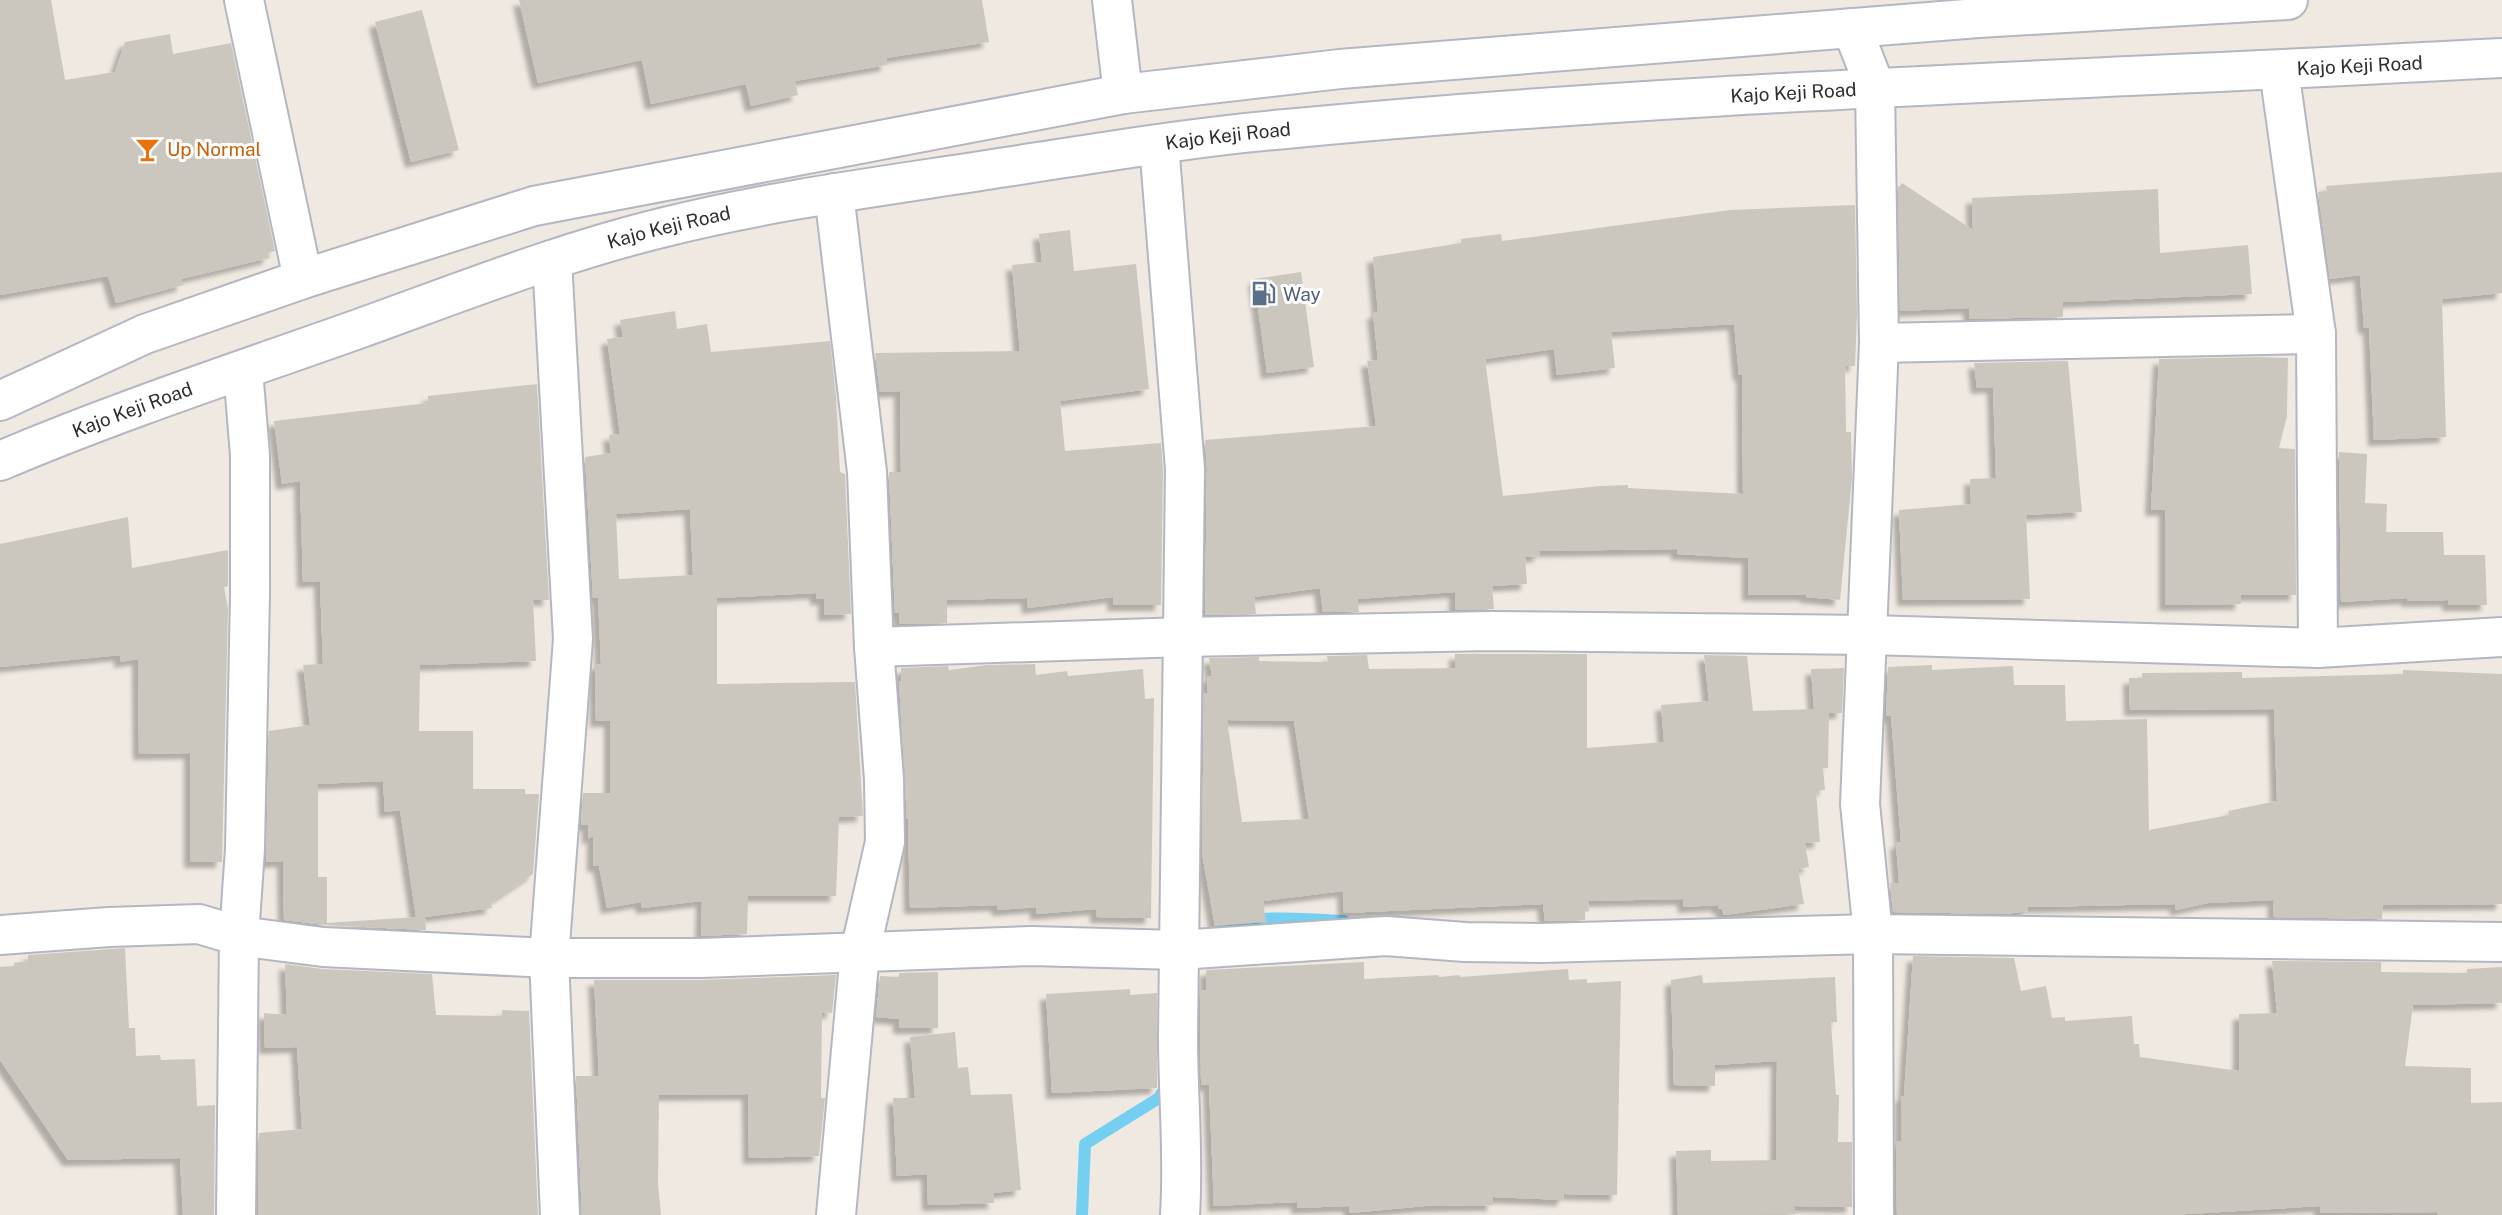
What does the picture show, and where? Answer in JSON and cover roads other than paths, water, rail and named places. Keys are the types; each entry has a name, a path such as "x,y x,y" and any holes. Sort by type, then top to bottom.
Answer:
{"street":[{"path":"244,0 303,279"},
{"path":"1112,0 1123,94"},
{"path":"0,401 145,334 303,279 534,206 1123,94 1340,69 1992,17 2288,0"},
{"path":"1852,28 1875,87 1879,344 1860,804 1873,934 1874,1215"},
{"name":"Kajo Keji Road","path":"0,461 84,426 552,260 666,226 834,193 1159,144 1282,129 1875,87 2279,71 2502,58"},
{"path":"2279,71 2316,334 2318,648"},
{"path":"1159,144 1185,469 1178,1097 1183,1168 1180,1215"},
{"path":"834,193 867,472 885,842 860,952 836,1215"},
{"path":"552,260 573,639 550,958 560,1215"},
{"path":"1879,344 2316,334"},
{"path":"236,1215 239,936 245,849 250,594 250,455 243,370"},
{"path":"874,647 1491,631 1869,635 2318,648 2502,637"},
{"path":"0,936 109,927 199,924 239,936 323,947 550,958 700,958 1031,946 1179,950 1386,936 1465,942 1542,943 1873,934 2502,942"}],"waterway":[{"path":"1216,936 1227,928 1258,920 1295,918 1344,921"},
{"path":"1082,1215 1085,1144 1159,1098 1167,1085"}],"place":[{"name":"Up Normal","path":"147,149"},
{"name":"Way","path":"1263,294"}]}
